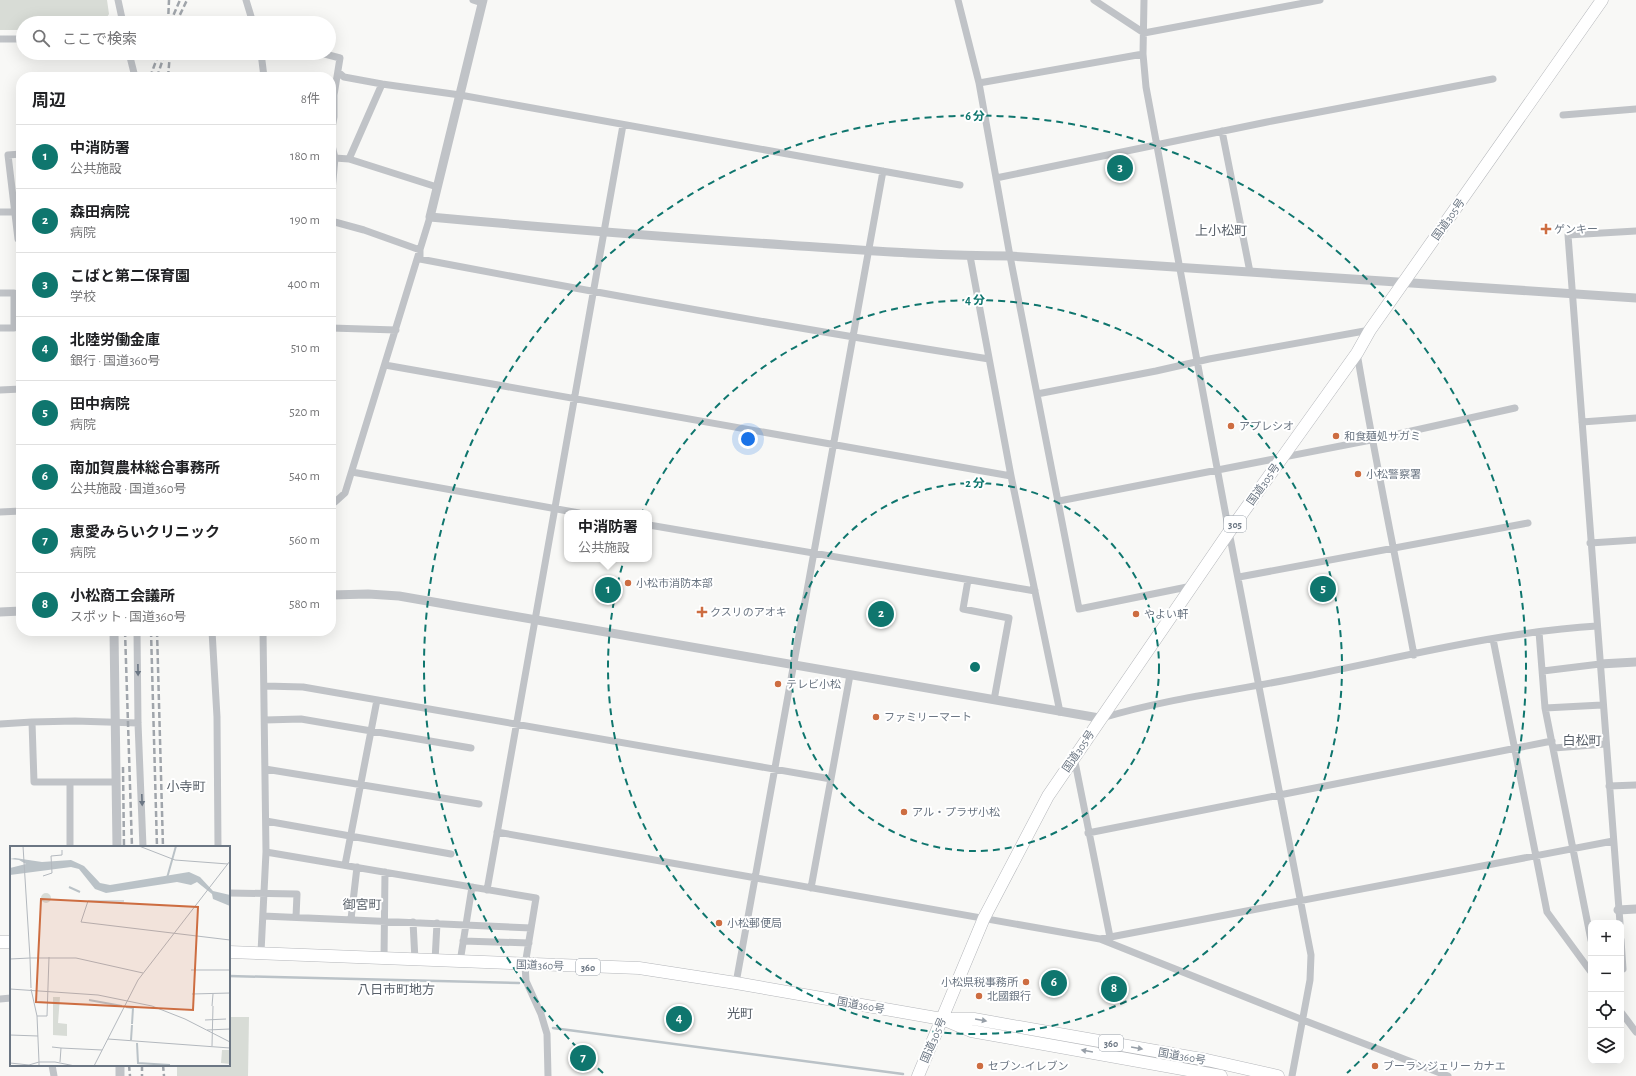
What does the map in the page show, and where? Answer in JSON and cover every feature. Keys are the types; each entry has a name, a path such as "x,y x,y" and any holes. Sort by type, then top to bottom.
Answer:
{"highway":[{"name":"国道305号","path":"918,1076 984,918 1048,796 1100,718 1229,532 1356,353 1370,330 1602,0"},
{"name":"国道360号","path":"230,952 261,952 525,965 639,968 736,983 942,1019 982,1020 1207,1060 1278,1076"},
{"name":"国道360号","path":"942,1019 971,1031 1221,1076"}],"street":[{"path":"118,0 121,16"},
{"path":"246,0 251,16"},
{"path":"958,0 979,84 1010,256 1079,609 1193,586"},
{"path":"1094,0 1144,33 1320,0"},
{"path":"1144,0 1143,54 1146,88 1229,532 1239,577 1311,954 1312,968 1292,1076"},
{"path":"336,501 345,493 352,472 430,216 460,94 480,1"},
{"path":"0,39 16,39"},
{"path":"979,84 1143,54"},
{"path":"336,57 340,58 336,84"},
{"path":"131,60 134,72"},
{"path":"262,60 263,72"},
{"path":"338,72 344,77 382,84 460,94 623,125 960,185"},
{"path":"996,178 1222,131 1493,79"},
{"path":"349,159 382,84"},
{"path":"1563,115 1636,109"},
{"path":"487,890 517,725 534,620 556,509 623,125"},
{"path":"1222,131 1250,272"},
{"path":"16,154 8,155 16,199"},
{"path":"336,158 349,159 437,187"},
{"path":"736,983 776,770 883,171"},
{"path":"0,212 16,210"},
{"path":"430,216 604,233 970,256 1010,256 1636,298"},
{"path":"336,222 364,230 420,250"},
{"path":"1620,920 1612,841 1568,235 1636,231"},
{"path":"420,250 420,259 594,293 989,359"},
{"path":"970,256 1011,476 1060,712"},
{"path":"0,293 14,293 14,328 0,328"},
{"path":"336,328 396,330"},
{"path":"1037,394 1197,362 1370,330"},
{"path":"1356,353 1371,440 1414,655"},
{"path":"385,365 1011,476"},
{"path":"0,390 16,390"},
{"path":"1059,501 1371,440 1515,408"},
{"path":"1582,422 1636,418"},
{"path":"352,472 564,510"},
{"path":"0,512 16,511"},
{"path":"1239,577 1528,523"},
{"path":"652,526 1035,591"},
{"path":"1590,543 1636,540"},
{"path":"968,580 963,608 1009,618 994,700"},
{"path":"336,595 368,594 398,596 1100,718 1126,711 1260,686 1493,639 1539,632 1597,626"},
{"path":"0,612 16,611"},
{"path":"1539,632 1546,708 1588,925"},
{"path":"114,636 117,846"},
{"path":"137,636 138,723 144,846"},
{"path":"212,636 217,717 218,846"},
{"path":"261,952 266,852 263,636"},
{"path":"1493,639 1547,912 1588,967"},
{"path":"1543,670 1636,662"},
{"path":"812,888 850,675"},
{"path":"265,686 303,687 831,780"},
{"path":"345,865 377,700"},
{"path":"1546,708 1602,705"},
{"path":"265,720 301,719 471,748"},
{"path":"32,722 34,782 116,782"},
{"path":"0,724 32,722 138,723"},
{"path":"1088,833 1514,748 1553,744 1605,744"},
{"path":"1074,757 1110,937"},
{"path":"265,769 479,804"},
{"path":"70,783 70,846"},
{"path":"1609,786 1636,785"},
{"path":"266,821 451,854"},
{"path":"497,832 1100,939 1448,1076"},
{"path":"1100,939 1301,902 1612,841"},
{"path":"266,852 536,898 525,965 526,982 541,1014 547,1034 548,1076"},
{"path":"351,919 357,867"},
{"path":"384,958 385,872"},
{"path":"460,962 472,887"},
{"path":"230,893 297,894 296,917"},
{"path":"1618,910 1636,908"},
{"path":"263,916 384,920 531,928"},
{"path":"414,922 415,960"},
{"path":"435,960 437,923"},
{"path":"463,941 528,943"},
{"path":"0,999 10,998"},
{"path":"1624,1016 1636,1032"},
{"path":"52,1066 54,1076"}],"shaded area":[{"path":"0,0 107,0 109,14 108,16 16,16 16,30 0,30"},
{"path":"230,1017 249,1017 248,1076 177,1076 177,1066 230,1066"}],"waterway":[{"path":"230,976 519,983"},
{"path":"553,1028 903,1074"}],"railway":[{"path":"168,16 169,0"},
{"path":"173,16 180,0"},
{"path":"179,16 187,0"},
{"path":"152,72 156,60"},
{"path":"159,72 163,60"},
{"path":"168,72 169,60"},
{"path":"125,636 132,846"},
{"path":"151,636 157,846"},
{"path":"157,636 163,846"},
{"path":"123,767 124,846"},
{"path":"129,1066 130,1076"},
{"path":"142,1066 142,1076"},
{"path":"163,1066 164,1076"}],"place":[{"name":"こばと第二保育園","path":"1120,168"},
{"name":"ゲンキー","path":"1546,229"},
{"name":"アプレシオ","path":"1231,426"},
{"name":"和食麺処サガミ","path":"1336,436"},
{"name":"小松警察署","path":"1358,474"},
{"name":"小松市消防本部","path":"628,583"},
{"name":"田中病院","path":"1323,589"},
{"name":"中消防署","path":"608,590"},
{"name":"クスリのアオキ","path":"702,612"},
{"name":"森田病院","path":"881,614"},
{"name":"やよい軒","path":"1136,614"},
{"name":"テレビ小松","path":"778,684"},
{"name":"ファミリーマート","path":"876,717"},
{"name":"アル・プラザ小松","path":"904,812"},
{"name":"小松郵便局","path":"719,923"},
{"name":"小松県税事務所","path":"1026,982"},
{"name":"南加賀農林総合事務所","path":"1054,983"},
{"name":"小松商工会議所","path":"1114,989"},
{"name":"北國銀行","path":"979,996"},
{"name":"北陸労働金庫","path":"679,1019"},
{"name":"恵愛みらいクリニック","path":"583,1058"},
{"name":"セブン-イレブン","path":"980,1066"},
{"name":"ブーランジェリー カナエ","path":"1375,1066"}],"district":[{"name":"上小松町","path":"1221,230"},
{"name":"白松町","path":"1582,740"},
{"name":"小寺町","path":"186,786"},
{"name":"御宮町","path":"362,904"},
{"name":"八日市町地方","path":"396,989"},
{"name":"光町","path":"740,1013"}]}
